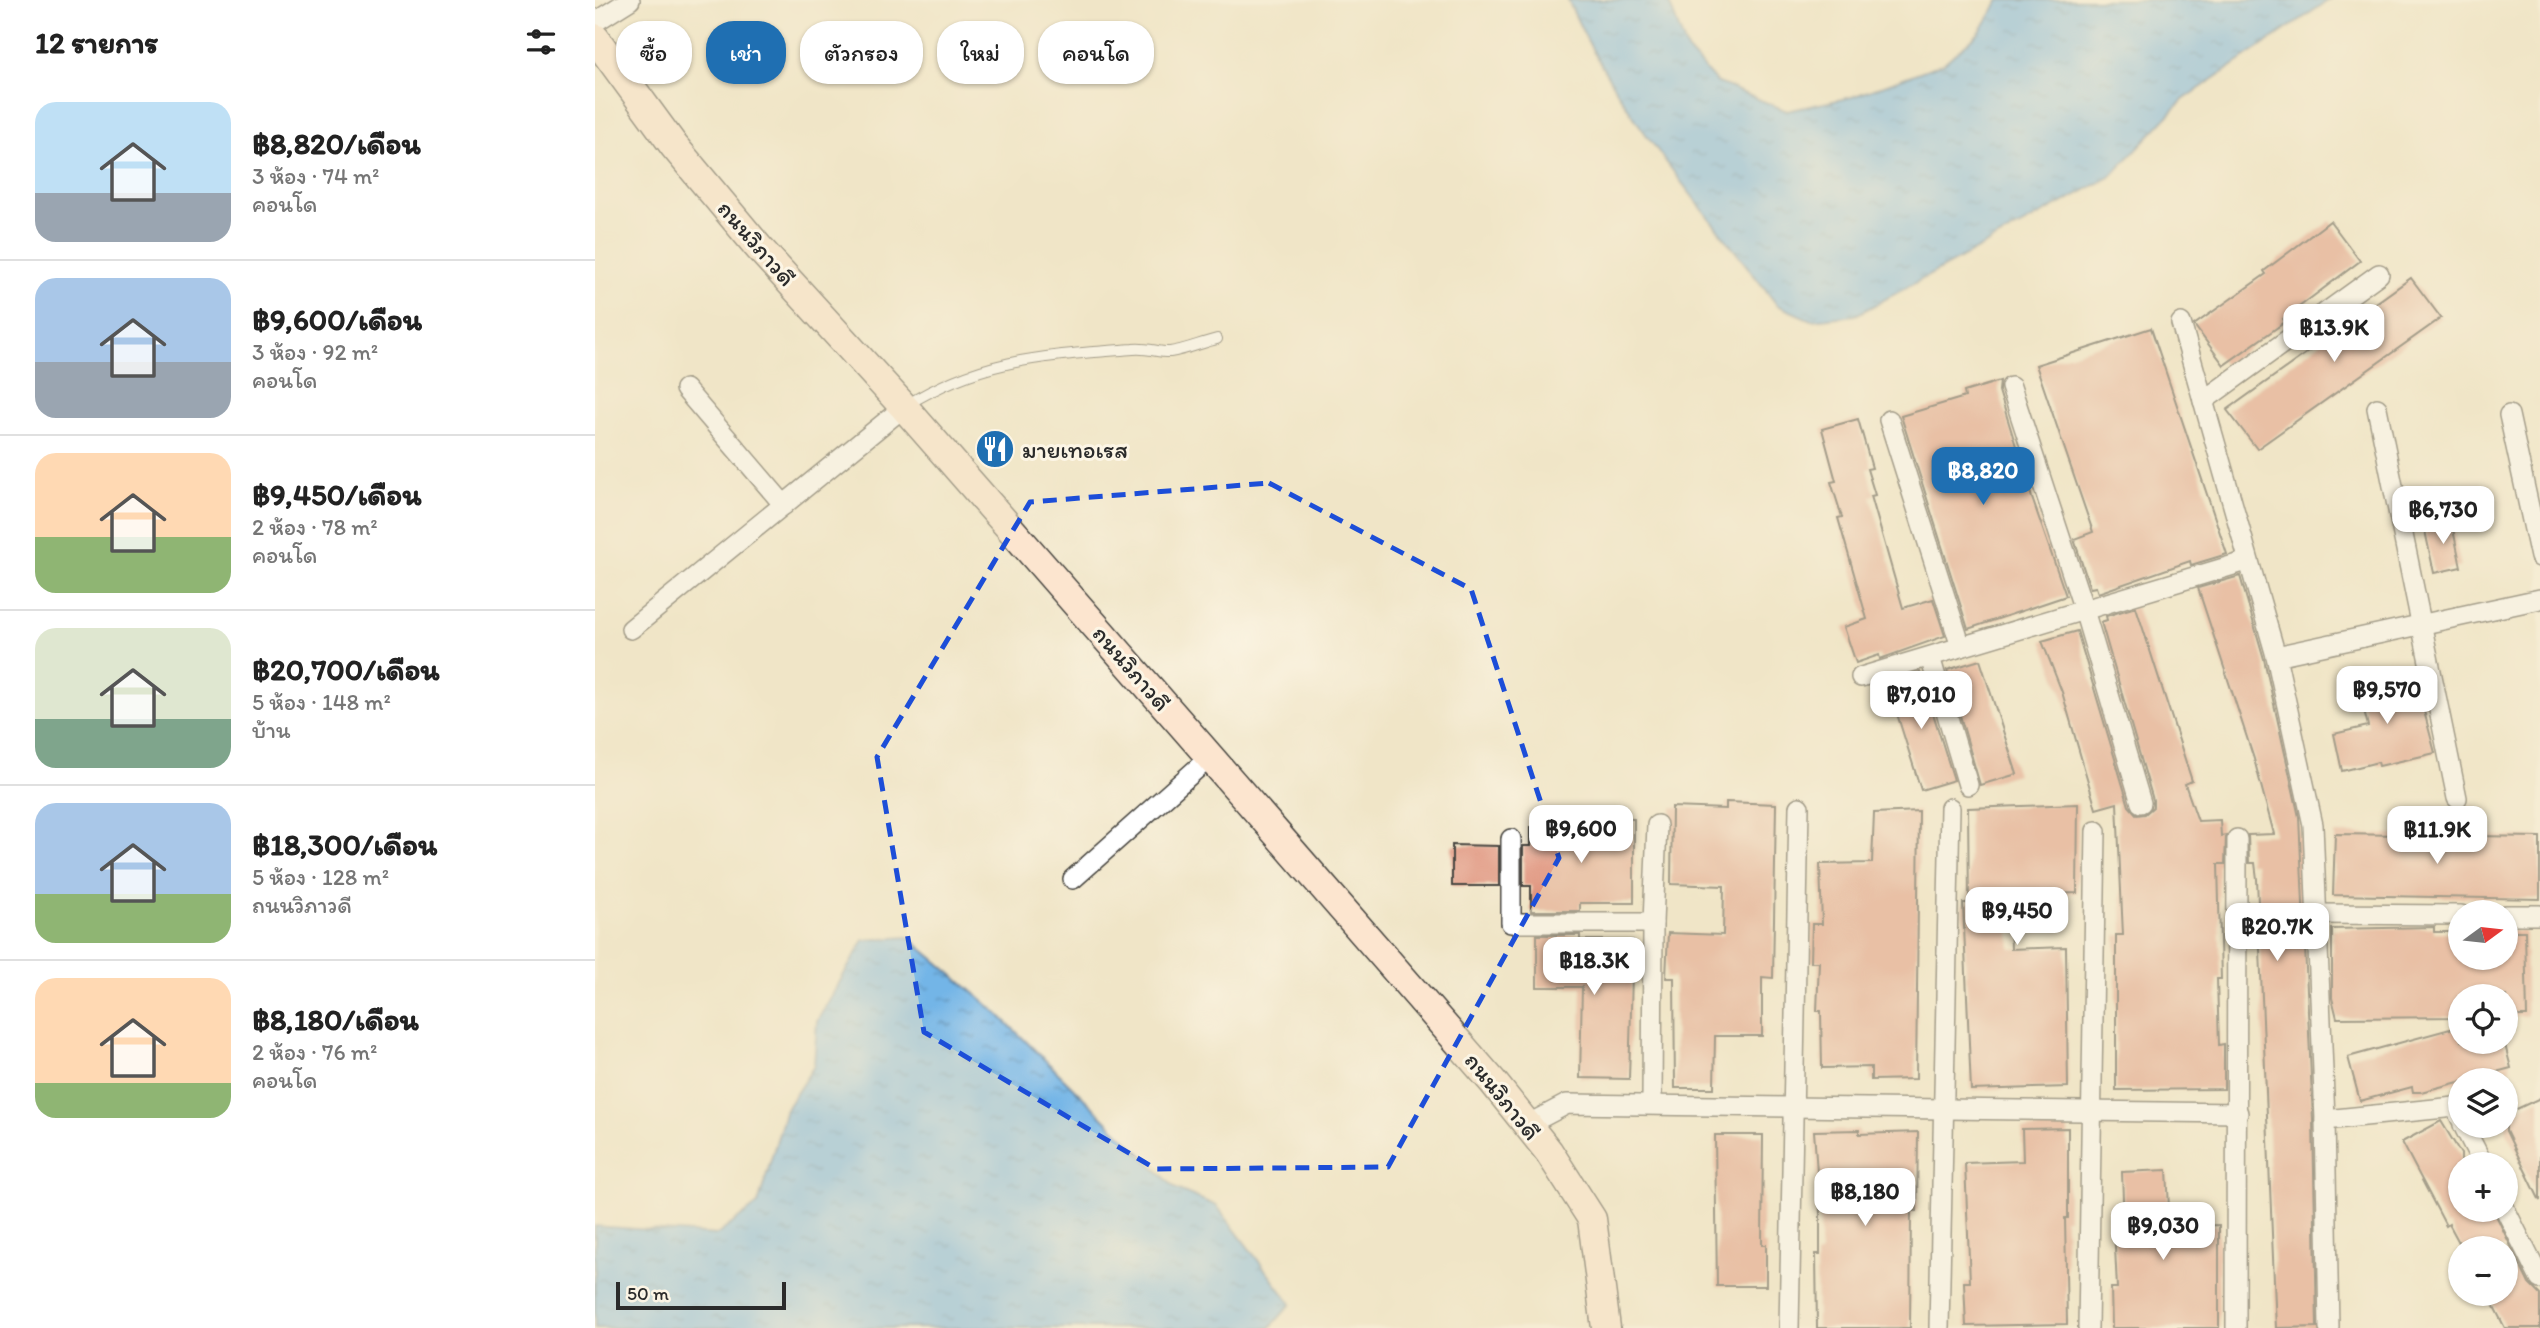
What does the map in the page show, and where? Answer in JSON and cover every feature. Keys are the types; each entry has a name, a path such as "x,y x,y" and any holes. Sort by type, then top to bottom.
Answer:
{"street":[{"path":"595,22 630,0"},
{"name":"ถนนวิภาวดี","path":"595,38 674,146 734,218 904,407 1210,757 1549,1152 1592,1219 1604,1293 1606,1328"},
{"path":"2203,401 2379,274"},
{"path":"2181,323 2276,656 2313,825 2325,1120 2329,1328"},
{"path":"2011,387 2084,610 2141,803"},
{"path":"685,389 784,505"},
{"path":"631,629 904,407"},
{"path":"2377,408 2457,798"},
{"path":"2508,415 2540,557"},
{"path":"1889,420 1961,647"},
{"path":"1861,677 2247,561"},
{"path":"2276,656 2540,599"},
{"path":"1930,657 1968,785"},
{"path":"1073,879 1210,757"},
{"path":"1789,1328 1799,807"},
{"path":"1939,1328 1950,808"},
{"path":"1652,1104 1653,923 1657,825"},
{"path":"2088,1328 2096,831"},
{"path":"1511,839 1511,923 1653,923"},
{"path":"2236,1328 2237,839"},
{"path":"2317,914 2448,915"},
{"path":"2518,915 2540,915"},
{"path":"1527,1125 1567,1104 2238,1113"},
{"path":"2325,1120 2448,1108"},
{"path":"2512,1222 2540,1279"}],"lane":[{"path":"904,407 958,377 996,365 1135,348 1170,352 1217,339"}],"highlighted area":[{"path":"1269,483 1471,589 1559,858 1388,1167 1156,1169 924,1032 877,757 1030,502"}],"water":[{"path":"1568,0 1668,0 1687,50 1716,82 1787,111 1852,97 1944,63 1979,33 2000,0 2329,0 2183,100 2110,177 1856,315 1811,320 1777,305 1691,195 1611,82"},
{"path":"908,937 994,1010 1176,1189 1217,1206 1291,1304 1270,1328 595,1328 595,1226 717,1235 758,1204 786,1109 814,1066 817,1021 864,940"}],"building":[{"path":"2330,221 2360,261 2283,319 2285,322 2224,365 2194,325 2266,274 2264,271"},
{"path":"2411,278 2441,318 2257,449 2227,410"},
{"path":"2151,328 2227,554 2191,565 2190,561 2098,593 2096,587 2090,588 2074,539 2093,532 2036,365"},
{"path":"2000,381 1999,391 2066,596 1968,629 1901,416 1965,397 1964,392"},
{"path":"1858,419 1872,468 1867,469 1875,495 1871,496 1903,608 1933,599 1945,636 1880,659 1879,655 1856,663 1844,627 1867,619 1838,518 1842,517 1831,482 1836,481 1822,429"},
{"path":"2451,520 2461,567 2434,573 2424,526"},
{"path":"2240,576 2264,659 2299,817 2313,1120 2317,1327 2276,1328 2257,879 2255,863 2249,863 2248,835 2274,834 2254,759 2198,588"},
{"path":"2136,607 2192,781 2185,784 2198,821 2220,820 2221,836 2226,835 2225,864 2218,864 2221,979 2217,979 2219,1045 2224,1044 2224,1089 2116,1090 2116,935 2123,935 2117,803 2096,809 2062,692 2042,641 2077,631 2129,806 2137,815 2145,814 2153,807 2153,800 2101,622 2107,620 2106,616"},
{"path":"1980,660 2017,774 1980,785 1947,670"},
{"path":"1920,672 1954,780 1921,790 1887,682"},
{"path":"2414,673 2435,753 2379,766 2378,762 2342,771 2334,734 2368,726 2358,686"},
{"path":"1726,802 1776,804 1773,978 1762,977 1762,1036 1715,1036 1714,1088 1675,1088 1674,978 1666,978 1668,933 1723,935 1724,886 1671,884 1672,807 1726,809"},
{"path":"2078,804 2077,893 2014,895 2014,899 2009,899 2011,949 2066,947 2068,1087 1971,1090 1963,903 1969,903 1968,808"},
{"path":"1919,811 1916,1079 1871,1080 1871,1067 1822,1068 1821,1011 1817,1011 1819,962 1811,962 1812,924 1822,924 1820,864 1872,863 1874,813"},
{"path":"1585,819 1634,819 1634,903 1580,903 1580,911 1531,911 1531,886 1523,886 1523,846 1531,846 1531,827 1585,827"},
{"path":"2335,834 2540,837 2540,899 2333,895"},
{"path":"1452,845 1499,846 1499,886 1452,886"},
{"path":"2434,927 2434,932 2448,932 2448,970 2518,970 2518,931 2525,931 2527,1016 2518,1016 2518,984 2448,984 2448,1017 2337,1018 2332,998 2332,929"},
{"path":"1537,935 1580,935 1580,940 1633,940 1629,1079 1580,1078 1582,987 1537,987"},
{"path":"2448,1030 2448,1054 2507,1054 2511,1068 2448,1068 2448,1085 2421,1092 2413,1092 2412,1087 2360,1101 2348,1057"},
{"path":"2540,1098 2540,1201 2509,1138 2518,1138 2518,1108"},
{"path":"2441,1121 2448,1138 2451,1138 2460,1152 2448,1152 2448,1222 2499,1222 2506,1236 2456,1236 2449,1224 2446,1226 2402,1142"},
{"path":"2068,1128 2068,1218 2065,1218 2067,1324 1966,1326 1964,1282 1970,1282 1965,1163 2023,1161 2022,1129"},
{"path":"1859,1130 1859,1134 1918,1132 1917,1211 1911,1211 1910,1328 1817,1328 1816,1254 1820,1254 1820,1213 1814,1131"},
{"path":"1715,1135 1763,1135 1762,1245 1766,1245 1766,1286 1717,1286"},
{"path":"2167,1170 2170,1227 2219,1225 2219,1328 2112,1328 2111,1288 2117,1288 2114,1227 2124,1227 2122,1172"},
{"path":"2518,1261 2529,1284 2540,1295 2540,1328 2505,1328 2494,1306 2518,1306"}],"place":[{"name":"มายเทอเรส","path":"995,449"}]}
